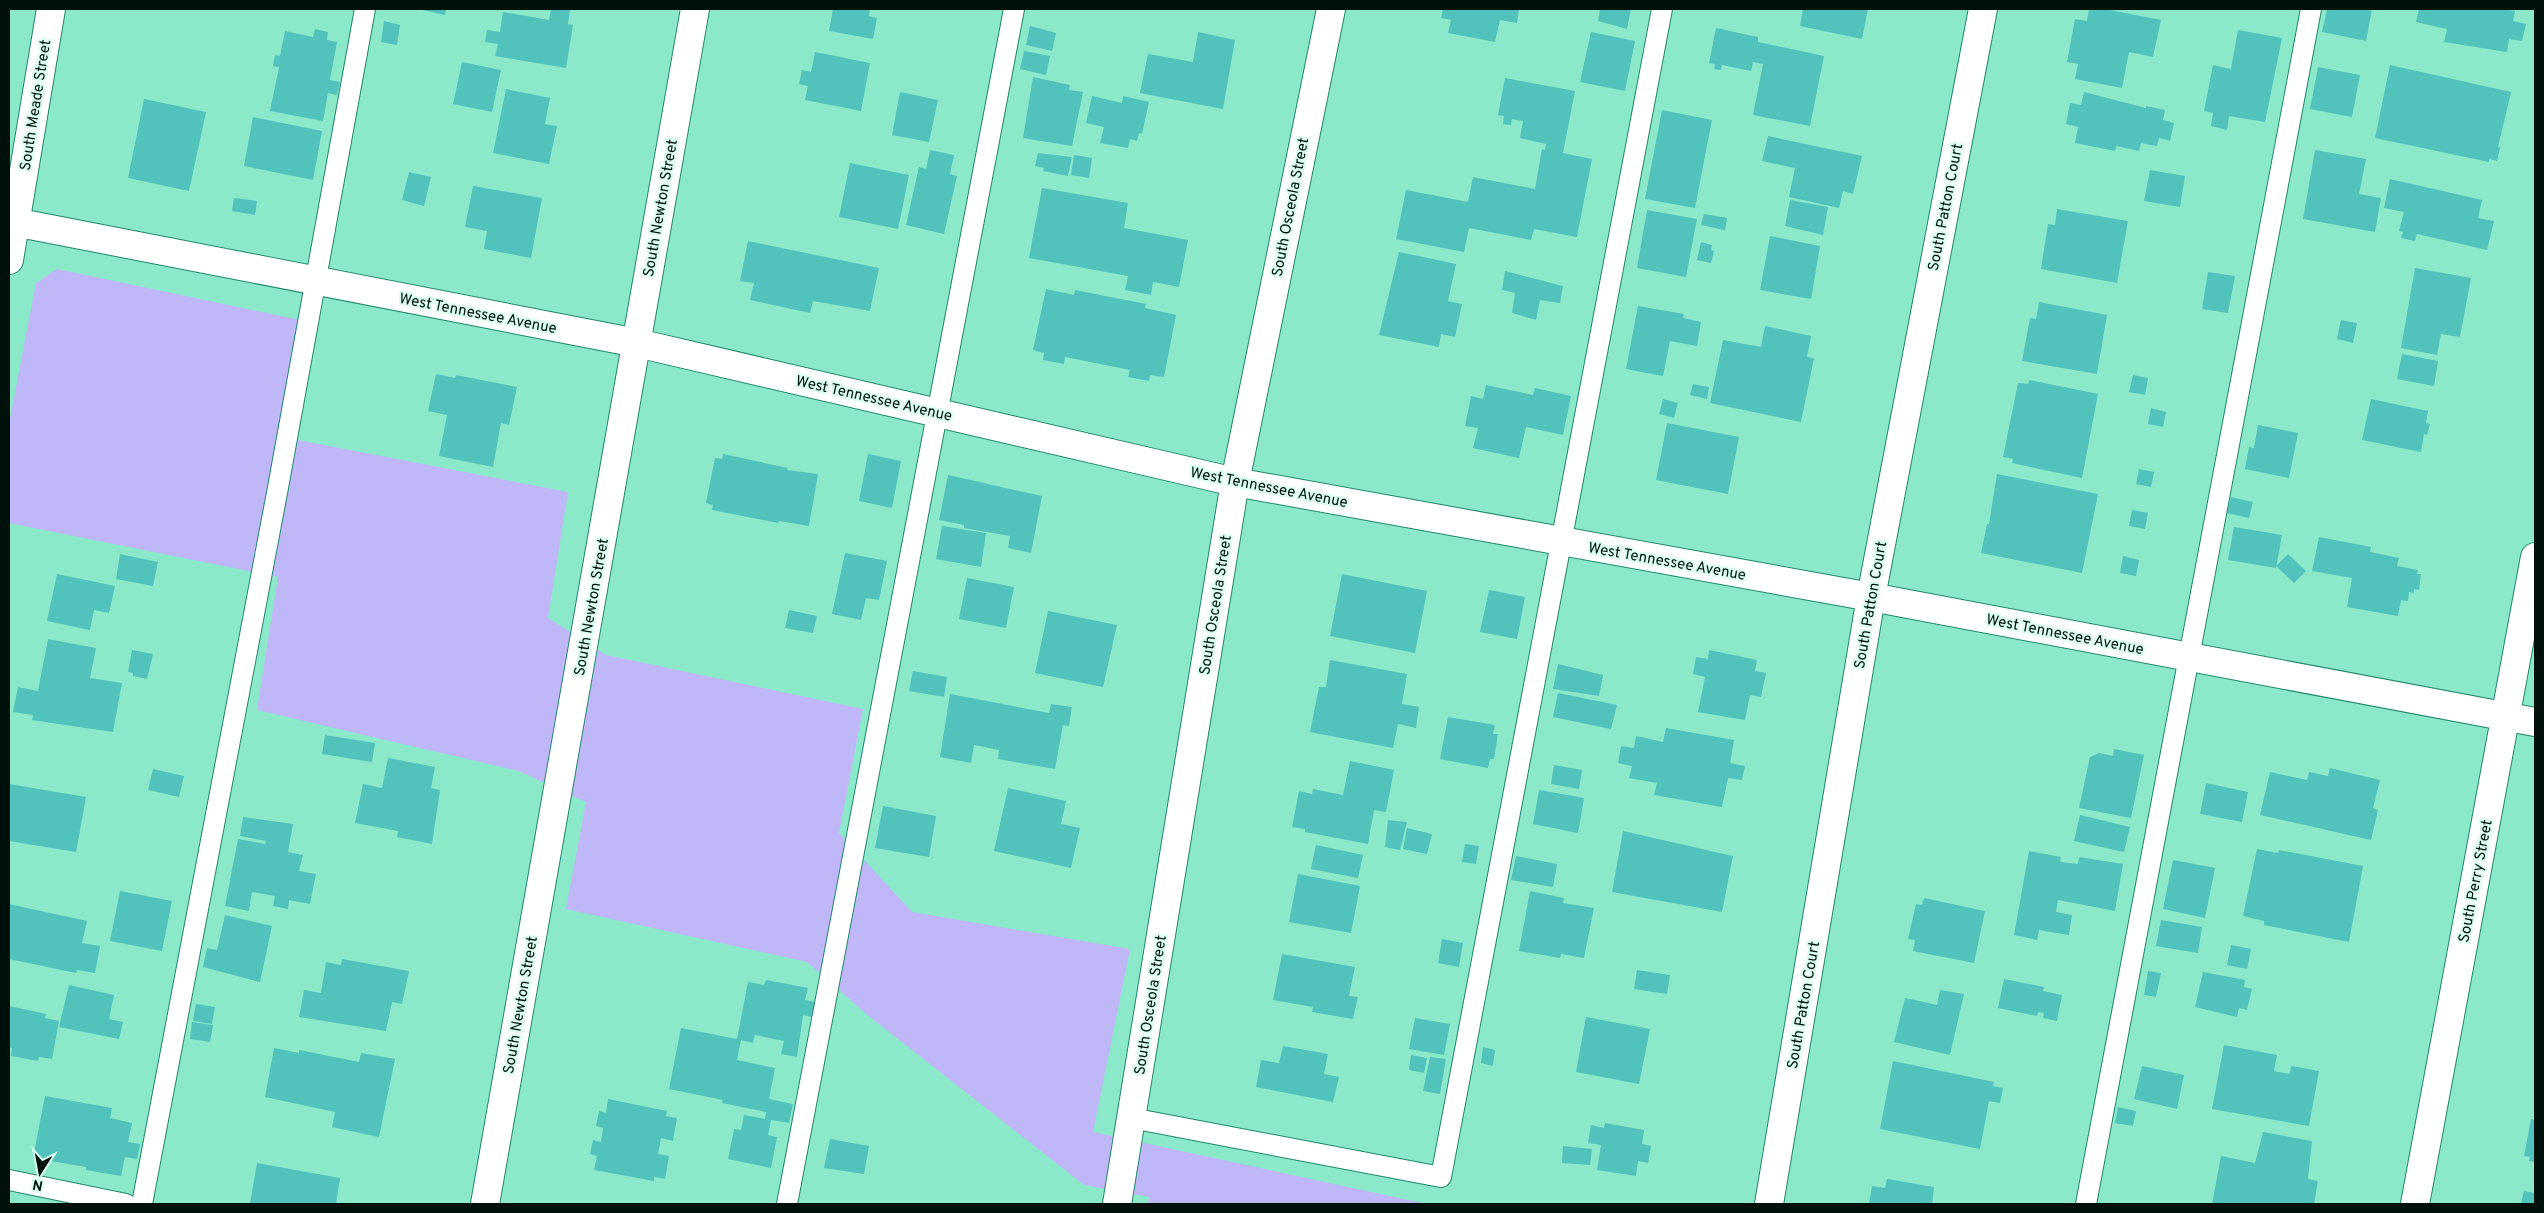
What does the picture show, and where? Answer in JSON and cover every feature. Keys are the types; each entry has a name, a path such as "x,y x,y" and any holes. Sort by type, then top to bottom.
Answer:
{"street":[{"name":"South Meade Street","path":"9,260 12,222 51,9"},
{"name":"South Newton Street","path":"486,1204 695,9"},
{"name":"South Osceola Street","path":"1117,1204 1235,482 1330,9"},
{"name":"South Patton Court","path":"1769,1204 1871,597 1983,9"},
{"name":"West Tennessee Avenue","path":"12,222 636,343 1235,482 1871,597 2535,722"},
{"name":"South Perry Street","path":"2415,1204 2535,557"}],"lane":[{"path":"142,1204 366,9"},
{"path":"787,1204 1014,9"},
{"path":"1131,1118 1441,1177 1662,9"},
{"path":"2086,1204 2311,9"},
{"path":"9,1180 126,1204"}],"shaded area":[{"path":"57,269 300,320 277,436 568,492 548,618 606,655 863,709 839,833 912,912 1130,949 1093,1132 1427,1204 1148,1204 1149,1197 1084,1185 870,1017 807,962 566,909 586,802 519,771 257,710 278,577 9,523 9,424 36,283"}],"building":[{"path":"418,9 446,9 445,15"},
{"path":"551,9 570,9 568,24 573,25 566,68 495,56 498,44 485,42 487,30 500,32 503,12 549,20"},
{"path":"833,9 870,9 869,16 877,18 873,39 829,31"},
{"path":"1443,9 1519,9 1517,23 1500,20 1495,42 1448,33 1451,20 1441,18"},
{"path":"1600,9 1631,9 1627,29 1598,21"},
{"path":"1803,9 1868,9 1862,39 1800,26"},
{"path":"2089,9 2105,9 2161,20 2153,57 2129,52 2122,88 2075,79 2078,64 2067,62 2075,19 2087,21"},
{"path":"2327,9 2372,9 2366,41 2322,32"},
{"path":"2419,9 2504,9 2515,11 2513,21 2526,24 2522,41 2509,39 2507,52 2444,42 2447,29 2416,22"},
{"path":"384,21 400,25 397,45 381,42"},
{"path":"1030,26 1056,33 1052,51 1026,45"},
{"path":"1716,28 1758,37 1758,42 1824,56 1810,126 1753,115 1763,64 1753,62 1751,71 1722,65 1721,70 1714,69 1715,64 1709,63"},
{"path":"315,29 328,32 327,40 337,42 330,80 340,82 337,95 328,93 323,121 270,111 279,67 273,66 275,55 280,56 285,31 313,37"},
{"path":"2238,30 2282,38 2265,122 2229,116 2227,130 2211,126 2213,113 2204,111 2213,65 2231,69"},
{"path":"1198,32 1235,40 1223,109 1140,93 1148,54 1193,62"},
{"path":"1591,32 1635,41 1625,91 1580,82"},
{"path":"1024,51 1050,56 1046,75 1020,69"},
{"path":"815,52 870,63 861,111 805,100 808,86 799,84 802,70 811,72"},
{"path":"462,62 501,70 492,112 453,104"},
{"path":"2390,65 2511,92 2498,147 2500,148 2497,161 2489,159 2489,162 2375,138"},
{"path":"2318,67 2360,75 2352,117 2310,109"},
{"path":"1033,77 1070,85 1069,90 1083,92 1072,146 1023,138"},
{"path":"1505,78 1575,91 1563,153 1592,159 1577,237 1534,229 1531,240 1469,228 1464,252 1396,239 1406,190 1468,202 1473,177 1535,189 1542,149 1545,150 1546,144 1520,138 1523,121 1512,119 1511,125 1503,124 1504,116 1498,115"},
{"path":"506,89 550,98 545,124 557,126 549,164 493,153"},
{"path":"900,92 938,100 929,142 892,135"},
{"path":"2084,92 2146,108 2146,106 2165,110 2163,120 2174,123 2170,141 2159,138 2157,146 2141,143 2139,151 2116,146 2115,151 2075,143 2078,127 2066,124 2070,103 2081,105"},
{"path":"1092,96 1122,103 1123,96 1149,102 1142,134 1139,133 1137,141 1130,139 1128,148 1100,143 1104,127 1086,123"},
{"path":"144,99 206,112 189,191 128,178"},
{"path":"1662,110 1712,120 1695,208 1645,199"},
{"path":"253,117 322,131 313,180 244,166"},
{"path":"1768,136 1862,156 1853,194 1843,191 1839,208 1789,197 1795,168 1762,161"},
{"path":"930,150 954,155 950,174 957,176 944,234 906,225 919,167 926,169"},
{"path":"2315,150 2366,159 2359,194 2381,198 2375,232 2303,219"},
{"path":"1038,153 1072,157 1068,176 1043,171 1044,168 1035,166"},
{"path":"1074,155 1092,158 1089,178 1071,175"},
{"path":"850,163 909,175 898,229 839,217"},
{"path":"2150,170 2185,176 2180,207 2144,201"},
{"path":"409,172 431,177 424,206 402,200"},
{"path":"2390,179 2482,200 2478,218 2494,221 2487,250 2417,234 2415,241 2401,238 2403,232 2399,231 2404,212 2384,208"},
{"path":"473,186 542,198 531,258 484,249 487,231 465,227"},
{"path":"1042,188 1128,203 1124,228 1188,240 1179,287 1153,282 1151,295 1125,290 1128,276 1029,258"},
{"path":"234,198 257,201 255,215 232,211"},
{"path":"1790,200 1828,207 1823,235 1785,226"},
{"path":"2057,209 2128,221 2117,283 2041,269 2048,224 2055,225"},
{"path":"1647,210 1697,219 1686,277 1637,268"},
{"path":"1704,214 1727,218 1725,230 1701,225"},
{"path":"1770,236 1820,246 1811,299 1760,290"},
{"path":"748,241 879,268 870,311 813,301 810,313 750,300 754,283 740,281"},
{"path":"1701,242 1712,245 1711,250 1714,251 1711,263 1697,260"},
{"path":"1399,252 1456,264 1448,301 1462,304 1455,337 1441,334 1439,347 1379,335"},
{"path":"2415,268 2471,278 2460,337 2441,334 2437,355 2401,348"},
{"path":"1505,271 1563,286 1560,303 1540,300 1536,320 1512,313 1515,293 1502,290"},
{"path":"2208,272 2235,276 2228,313 2202,309"},
{"path":"1046,289 1074,295 1075,290 1146,304 1145,308 1176,315 1164,377 1150,375 1149,381 1128,377 1130,370 1065,357 1064,364 1043,360 1044,353 1033,350"},
{"path":"2039,302 2107,315 2097,374 2022,361 2030,318 2036,319"},
{"path":"1638,306 1684,314 1683,318 1701,322 1697,346 1670,341 1663,376 1626,369"},
{"path":"2341,320 2357,323 2353,343 2337,339"},
{"path":"1765,326 1811,336 1807,357 1814,358 1801,422 1710,403 1723,340 1761,347"},
{"path":"2402,354 2438,361 2434,386 2397,379"},
{"path":"436,374 455,378 456,375 517,387 509,425 501,423 493,467 439,456 447,415 428,411"},
{"path":"2133,375 2148,378 2145,395 2129,392"},
{"path":"2029,380 2098,394 2082,478 2012,463 2013,459 2003,457 2018,383 2028,384"},
{"path":"1693,384 1709,387 1707,399 1690,395"},
{"path":"1486,385 1533,395 1535,388 1571,396 1563,435 1526,427 1519,458 1473,448 1478,428 1465,426 1471,396 1483,399"},
{"path":"1663,399 1678,403 1674,418 1659,414"},
{"path":"2371,399 2428,411 2426,423 2430,424 2427,435 2424,434 2421,452 2362,440"},
{"path":"2151,408 2166,412 2163,427 2148,424"},
{"path":"1667,423 1739,437 1728,494 1656,480"},
{"path":"2258,425 2298,433 2289,478 2245,469 2249,447 2254,448"},
{"path":"723,454 788,468 787,470 818,474 809,526 779,521 778,523 712,510 713,505 706,503 715,458 722,459"},
{"path":"868,454 901,461 892,508 859,501"},
{"path":"2139,469 2154,472 2151,487 2136,484"},
{"path":"1997,474 2098,494 2082,573 1981,553 1987,524 1989,524"},
{"path":"948,475 1042,496 1031,553 1008,548 1010,536 964,528 964,525 939,520"},
{"path":"2231,497 2253,502 2249,518 2227,513"},
{"path":"2132,510 2148,513 2145,529 2129,526"},
{"path":"942,526 986,533 981,567 936,559"},
{"path":"2234,527 2282,535 2276,568 2228,560"},
{"path":"2319,537 2371,547 2370,552 2399,558 2397,566 2418,570 2417,574 2421,574 2419,590 2414,589 2414,593 2409,592 2408,601 2401,600 2398,616 2347,607 2352,578 2312,571"},
{"path":"845,553 887,561 879,600 866,598 861,620 832,614"},
{"path":"120,554 158,562 153,586 116,579"},
{"path":"2288,554 2306,571 2294,583 2276,566"},
{"path":"2123,556 2139,560 2136,576 2120,573"},
{"path":"57,574 115,586 109,613 94,610 90,630 47,621"},
{"path":"1342,574 1427,591 1415,653 1330,636"},
{"path":"967,578 1014,587 1006,628 959,619"},
{"path":"1489,590 1525,597 1517,639 1480,632"},
{"path":"789,610 817,616 813,633 785,628"},
{"path":"1048,611 1117,625 1103,687 1035,673"},
{"path":"48,639 96,648 90,678 122,683 113,732 32,720 33,715 13,712 18,687 38,691"},
{"path":"132,650 153,654 147,679 133,676 133,673 128,672"},
{"path":"1709,650 1757,660 1755,671 1766,673 1761,697 1750,695 1745,720 1698,712 1705,677 1693,674 1696,657 1708,659"},
{"path":"1330,660 1407,674 1402,704 1419,707 1416,728 1398,724 1393,748 1310,732 1319,687 1326,687"},
{"path":"1558,664 1603,675 1599,696 1553,689"},
{"path":"913,671 947,677 944,697 909,691"},
{"path":"1558,693 1617,705 1611,729 1553,717"},
{"path":"950,694 1049,713 1051,704 1072,707 1069,726 1063,725 1055,769 998,759 999,750 974,745 971,763 940,757"},
{"path":"1448,717 1495,725 1493,734 1498,734 1494,759 1490,759 1488,768 1440,759"},
{"path":"1666,728 1734,740 1730,763 1745,766 1742,780 1728,778 1722,807 1654,795 1657,783 1629,778 1632,766 1618,763 1621,746 1634,748 1636,736 1663,742"},
{"path":"325,735 375,743 372,762 322,754"},
{"path":"2114,749 2144,755 2131,818 2079,808 2090,757 2099,753 2113,756"},
{"path":"388,758 435,767 431,788 440,790 432,844 397,837 398,831 355,823 363,784 382,788"},
{"path":"1350,761 1394,770 1386,812 1374,810 1368,844 1305,832 1305,829 1292,827 1299,791 1312,794 1313,789 1343,795"},
{"path":"1554,765 1582,770 1579,789 1551,784"},
{"path":"2330,768 2380,780 2373,808 2378,810 2371,840 2260,815 2270,772 2307,780 2309,772 2328,776"},
{"path":"153,769 184,776 179,797 148,790"},
{"path":"2206,783 2248,792 2242,822 2200,814"},
{"path":"9,784 86,797 76,852 9,841"},
{"path":"1008,788 1066,801 1061,824 1080,828 1071,868 994,851"},
{"path":"1539,790 1584,798 1578,833 1533,824"},
{"path":"883,806 936,816 929,857 875,848"},
{"path":"2080,815 2130,827 2124,852 2074,841"},
{"path":"243,817 293,824 288,852 303,855 299,871 316,874 310,904 289,900 288,909 273,906 275,896 252,892 249,911 225,906 238,839 265,844 266,841 240,836"},
{"path":"1388,820 1407,822 1400,850 1385,847"},
{"path":"1407,828 1432,834 1427,854 1403,849"},
{"path":"1623,831 1733,856 1722,912 1612,892"},
{"path":"1465,844 1479,846 1476,864 1462,862"},
{"path":"1316,845 1363,855 1358,878 1311,869"},
{"path":"2257,849 2278,853 2279,850 2363,866 2349,942 2264,925 2264,921 2243,916"},
{"path":"2029,851 2061,857 2060,862 2078,864 2079,857 2123,864 2115,911 2058,900 2056,912 2072,915 2069,935 2039,930 2037,940 2014,935"},
{"path":"1516,856 1557,864 1553,887 1511,880"},
{"path":"2173,860 2215,868 2205,918 2163,909"},
{"path":"1298,874 1360,886 1351,933 1289,922"},
{"path":"120,891 172,901 162,951 110,941"},
{"path":"1530,891 1564,898 1563,903 1594,908 1584,958 1561,954 1560,958 1519,951"},
{"path":"1924,898 1985,911 1974,963 1913,951 1915,940 1908,939 1916,904 1922,905"},
{"path":"9,904 87,921 82,943 100,946 95,973 77,970 76,973 9,959"},
{"path":"225,915 272,926 260,982 203,967 207,948 217,950"},
{"path":"2161,920 2202,927 2198,953 2156,946"},
{"path":"1442,939 1463,943 1459,967 1438,963"},
{"path":"2231,945 2251,949 2247,969 2227,965"},
{"path":"1282,954 1355,967 1349,996 1358,997 1353,1019 1312,1012 1313,1007 1273,1000"},
{"path":"342,959 409,971 402,1004 392,1002 386,1031 299,1017 304,990 321,993 326,962 341,965"},
{"path":"1637,970 1670,975 1667,994 1634,989"},
{"path":"2148,971 2161,973 2156,997 2144,995"},
{"path":"2203,972 2245,980 2244,987 2252,989 2247,1010 2239,1008 2237,1017 2195,1007"},
{"path":"2004,979 2044,987 2043,991 2062,995 2057,1021 2043,1018 2044,1013 2038,1012 2037,1016 1998,1008"},
{"path":"766,980 808,988 805,1000 815,1002 812,1017 803,1015 797,1057 781,1054 784,1041 755,1035 753,1043 741,1040 737,1060 775,1068 769,1099 793,1104 789,1123 771,1120 768,1135 777,1137 771,1168 728,1159 734,1129 741,1130 744,1115 765,1119 766,1112 722,1103 723,1100 669,1089 681,1028 737,1039 748,982 764,985"},
{"path":"69,985 114,995 109,1019 123,1022 119,1039 59,1027"},
{"path":"1940,990 1964,994 1950,1055 1894,1042 1905,998 1937,1005"},
{"path":"196,1004 215,1007 212,1024 193,1021"},
{"path":"9,1006 46,1014 45,1018 59,1021 52,1059 39,1057 38,1061 11,1056 12,1048 9,1047"},
{"path":"1586,1017 1650,1029 1639,1084 1576,1072"},
{"path":"1415,1018 1450,1024 1444,1055 1409,1049"},
{"path":"192,1022 213,1025 210,1042 190,1039"},
{"path":"2224,1045 2277,1055 2274,1071 2290,1074 2291,1066 2319,1071 2309,1126 2212,1109"},
{"path":"1283,1046 1328,1054 1324,1074 1339,1077 1333,1102 1256,1087 1261,1060 1279,1063"},
{"path":"1483,1047 1495,1050 1493,1066 1481,1063"},
{"path":"274,1048 299,1053 299,1050 359,1062 361,1053 395,1059 379,1137 332,1127 335,1112 265,1097"},
{"path":"1411,1055 1427,1058 1424,1073 1409,1070"},
{"path":"1430,1057 1446,1059 1440,1094 1423,1091"},
{"path":"1893,1061 1994,1082 1993,1086 2003,1088 2000,1103 1989,1101 1980,1149 1880,1129"},
{"path":"2142,1066 2184,1075 2177,1109 2134,1099"},
{"path":"45,1096 112,1108 110,1118 132,1123 128,1142 140,1144 137,1159 125,1157 121,1176 86,1170 86,1167 33,1158"},
{"path":"608,1099 667,1111 666,1116 677,1118 673,1141 661,1138 658,1154 669,1156 665,1179 654,1177 654,1181 594,1170 597,1156 590,1154 593,1140 601,1142 603,1128 596,1126 599,1111 606,1113"},
{"path":"2118,1107 2136,1111 2133,1126 2115,1123"},
{"path":"2531,1119 2535,1120 2535,1162 2529,1161 2530,1157 2524,1156"},
{"path":"1605,1123 1644,1130 1642,1144 1651,1146 1648,1163 1638,1161 1636,1176 1597,1170 1601,1145 1588,1143 1591,1125 1604,1128"},
{"path":"2263,1132 2312,1141 2308,1179 2318,1181 2314,1204 2212,1204 2221,1156 2255,1163"},
{"path":"830,1139 869,1146 864,1174 824,1168"},
{"path":"1563,1146 1592,1149 1590,1165 1562,1163"},
{"path":"257,1163 340,1178 336,1204 250,1204"},
{"path":"1887,1179 1934,1187 1932,1204 1869,1204 1872,1186 1885,1188"},
{"path":"2524,1191 2535,1193 2535,1204 2521,1204"}]}
